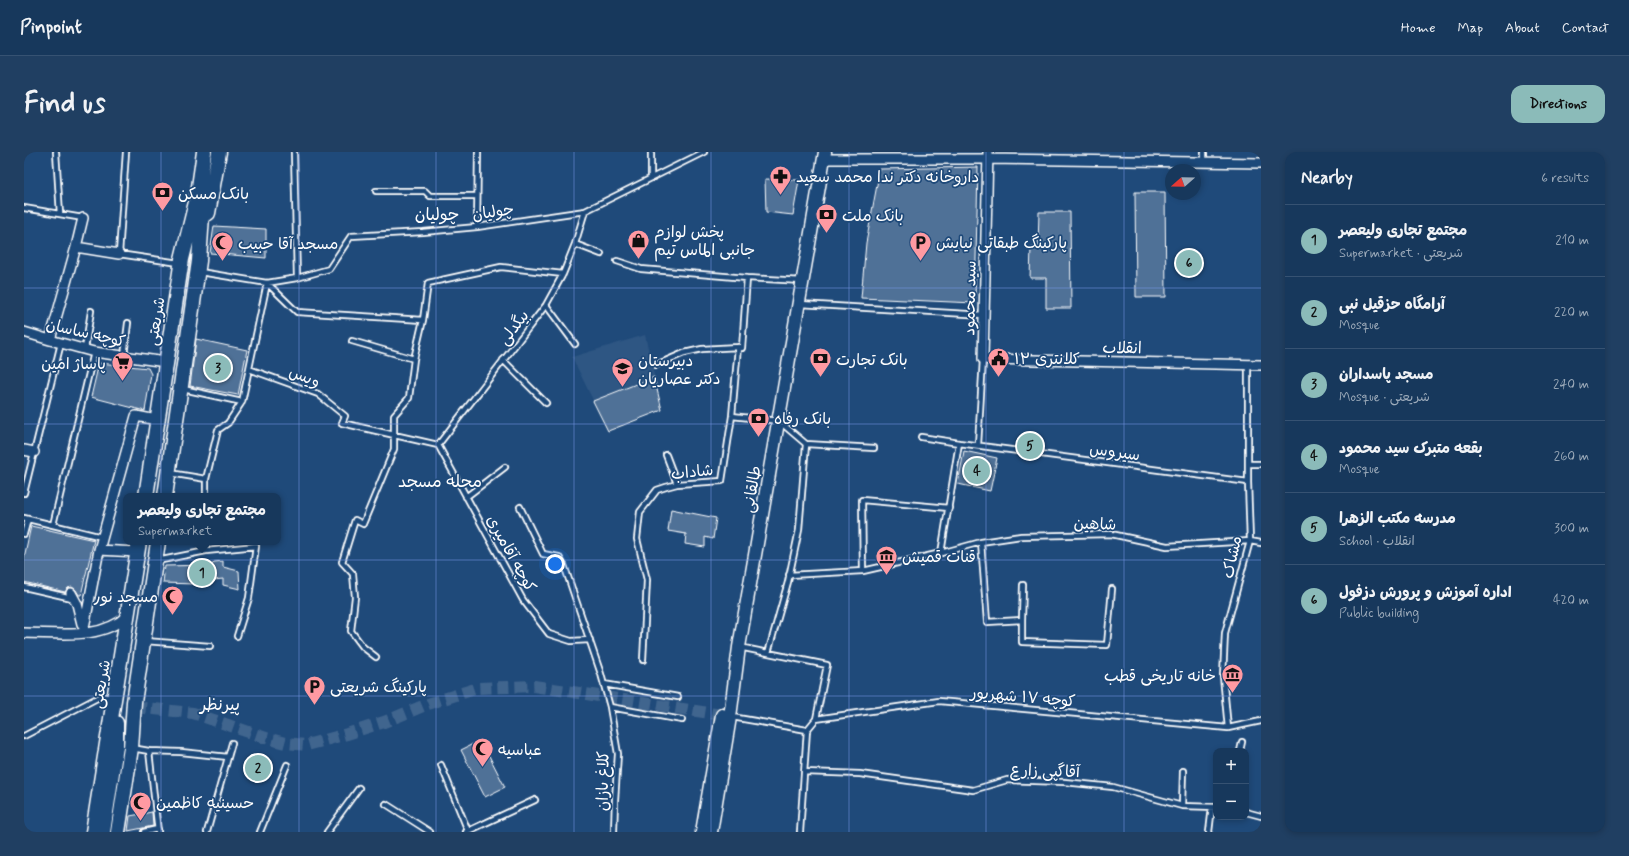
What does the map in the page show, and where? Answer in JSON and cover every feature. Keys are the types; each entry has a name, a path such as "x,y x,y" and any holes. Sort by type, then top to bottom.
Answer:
{"main road":[{"path":"181,261 195,152"},
{"name":"شریعتی","path":"146,493 181,261 198,194 204,152"},
{"path":"198,266 204,195 210,152"},
{"path":"165,493 198,266 219,152"},
{"name":"طالقانی","path":"702,832 739,647 824,156"},
{"path":"118,832 131,748 134,702 158,545"},
{"name":"شریعتی","path":"93,832 138,547"},
{"path":"103,832 116,746 115,699"},
{"path":"108,832 121,747 134,702"},
{"name":"طالقانی","path":"711,832 726,716"}],"street":[{"name":"سید محمود","path":"983,359 988,155"},
{"path":"824,156 1119,156 1204,162 1261,163"},
{"path":"50,340 83,218"},
{"path":"76,247 119,254"},
{"name":"کوچه ساسان","path":"24,332 94,352 166,362"},
{"name":"انقلاب","path":"983,359 1261,365"},
{"path":"83,633 102,537 136,416 157,420"},
{"path":"24,450 34,452"},
{"path":"99,550 138,547"},
{"path":"73,596 80,612 83,633"},
{"path":"24,633 83,633 106,629 115,625 128,614"}],"lane":[{"path":"56,152 60,214"},
{"path":"126,152 119,254 181,261"},
{"path":"294,152 297,278"},
{"path":"477,227 478,152"},
{"path":"651,152 651,177"},
{"name":"چولیان","path":"198,266 267,283 297,278 329,269 351,236 477,227 585,211 704,152"},
{"path":"1204,152 1204,162"},
{"path":"376,191 425,191 430,196 477,196"},
{"path":"24,208 83,218"},
{"name":"بیگدلی","path":"438,445 546,305 575,244 585,211"},
{"path":"575,244 601,254"},
{"path":"617,261 641,269 747,278 803,280"},
{"path":"376,657 363,647 351,631 355,597 352,574 342,562 355,520 363,524 394,449 394,416 409,398 414,359 423,320 428,283 502,267 562,274"},
{"name":"شاداب","path":"643,660 648,580 637,539 640,512 657,490 677,484 722,481 732,416 738,347 742,348 747,278"},
{"path":"267,283 298,312 423,320"},
{"path":"206,493 206,479 218,430 228,423 242,402 267,283"},
{"path":"799,304 984,315"},
{"path":"546,305 575,344"},
{"path":"85,349 91,311"},
{"path":"124,356 128,323"},
{"path":"352,341 414,359"},
{"path":"24,493 61,343"},
{"path":"656,364 684,353 702,349 738,347"},
{"path":"52,525 94,352"},
{"name":"سید محمود","path":"978,446 983,359"},
{"path":"503,360 546,403"},
{"name":"مشاک","path":"1228,728 1222,676 1225,634 1250,541 1248,482 1248,365"},
{"name":"ویس","path":"249,369 318,394 345,416 342,423 393,435"},
{"path":"180,388 242,402"},
{"path":"732,416 778,421 806,444 874,448"},
{"path":"393,435 438,445"},
{"name":"سیروس","path":"921,437 1248,482"},
{"path":"941,553 959,443"},
{"path":"768,653 789,575 799,530 806,444"},
{"name":"کوچه آقامیری","path":"438,445 523,600 549,634 571,641 590,640"},
{"path":"666,455 677,484"},
{"path":"1248,464 1261,464"},
{"path":"466,497 505,467"},
{"path":"168,473 206,479"},
{"path":"863,571 862,500 949,508"},
{"name":"کلاغ بازان","path":"520,507 544,554 559,557 564,565 604,684 610,707 618,754 614,800 614,832"},
{"path":"24,534 26,518 102,537"},
{"name":"شاهین","path":"789,575 863,571 981,542 1021,536 1111,534 1167,546 1250,541 1261,542"},
{"path":"981,542 987,622 1022,620"},
{"path":"206,545 206,551"},
{"path":"155,561 206,551 256,546 249,598 237,636"},
{"path":"1023,584 1022,642 1107,645 1112,589"},
{"path":"24,587 73,596"},
{"path":"143,641 210,646"},
{"path":"739,647 827,665 816,718 807,730 800,832"},
{"path":"604,684 678,697"},
{"path":"24,736 101,696 115,699"},
{"name":"کوچه ۱۷ شهریور","path":"816,718 939,701 1228,728 1261,721"},
{"path":"610,707 682,720"},
{"path":"726,716 807,730"},
{"path":"1241,748 1242,742"},
{"path":"207,832 232,743"},
{"path":"131,748 149,751 181,752 228,757"},
{"path":"144,832 158,831 149,751"},
{"path":"260,832 287,765"},
{"path":"441,765 467,831 535,800"},
{"path":"1182,806 1183,771"},
{"name":"آقاگپی زارع","path":"805,772 860,774 973,790 1007,780 1064,782 1113,787 1182,806 1213,807"},
{"path":"327,832 359,788"},
{"path":"386,804 430,832"},
{"path":"1209,832 1213,812"},
{"path":"1249,813 1261,816"}],"shaded area":[{"name":"دبیرستان دکتر عصاریان","path":"645,335 662,410 608,431 572,357"}],"building":[{"path":"978,167 975,303 861,298 866,243 880,169"},
{"name":"داروخانه دکتر ندا محمد سعید","path":"765,179 799,180 793,215 766,212"},
{"path":"1135,192 1165,192 1166,297 1136,297"},
{"path":"1039,212 1070,212 1071,308 1046,308 1046,278 1030,278 1031,247 1038,247"},
{"path":"214,226 266,229 266,258 210,253"},
{"path":"196,339 247,350 238,395 190,386"},
{"name":"پاساژ امین","path":"99,363 148,368 151,374 145,411 91,397"},
{"path":"654,377 662,410 608,431 593,401"},
{"path":"964,451 997,458 990,491 958,484"},
{"path":"671,509 716,518 713,539 705,537 705,547 685,544 686,534 668,531"},
{"path":"31,526 94,540 81,595 79,595 72,587 68,588 65,592 24,582 24,558"},
{"path":"223,561 223,567 239,571 240,589 223,585 223,579 195,582 194,584 163,583 165,566 212,565 214,562"},
{"name":"عباسیه","path":"481,740 505,787 485,797 461,750"},
{"name":"حسینیه کاظمین","path":"152,812 153,826 128,831 130,816"}],"tunnel":[{"path":"134,707 193,713 266,738 285,743 307,745 384,722 428,704 478,688 534,686 722,715"}],"place":[{"name":"داروخانه دکتر ندا محمد سعید","path":"781,196"},
{"name":"بانک مسکن","path":"163,212"},
{"name":"بانک ملت","path":"827,234"},
{"name":"پخش لوازم جانبی الماس تیم","path":"639,260"},
{"name":"مسجد آقا حبیب","path":"222,262"},
{"name":"پارکینگ طبقاتی نیایش","path":"920,262"},
{"name":"اداره آموزش و پرورش دزفول","path":"1189,263"},
{"name":"مسجد پاسداران","path":"218,368"},
{"name":"بانک تجارت","path":"821,378"},
{"name":"کلانتری ۱۲","path":"998,378"},
{"name":"پاساژ امین","path":"122,382"},
{"name":"دبیرستان دکتر عصاریان","path":"622,388"},
{"name":"بانک رفاه","path":"759,438"},
{"name":"مدرسه مکتب الزهرا","path":"1030,446"},
{"name":"بقعه متبرک سید محمود","path":"977,471"},
{"name":"مجتمع تجاری ولیعصر","path":"202,573"},
{"name":"قنات قمیش","path":"887,576"},
{"name":"مسجد نور","path":"173,616"},
{"name":"خانه تاریخی قطب","path":"1232,694"},
{"name":"پارکینگ شریعتی","path":"315,706"},
{"name":"آرامگاه حزقیل نبی","path":"258,768"},
{"name":"عباسیه","path":"483,768"},
{"name":"حسینیه کاظمین","path":"141,822"}],"district":[{"name":"چولیان","path":"437,214"},
{"name":"محله مسجد","path":"440,481"},
{"name":"پیرنظر","path":"220,704"}]}
